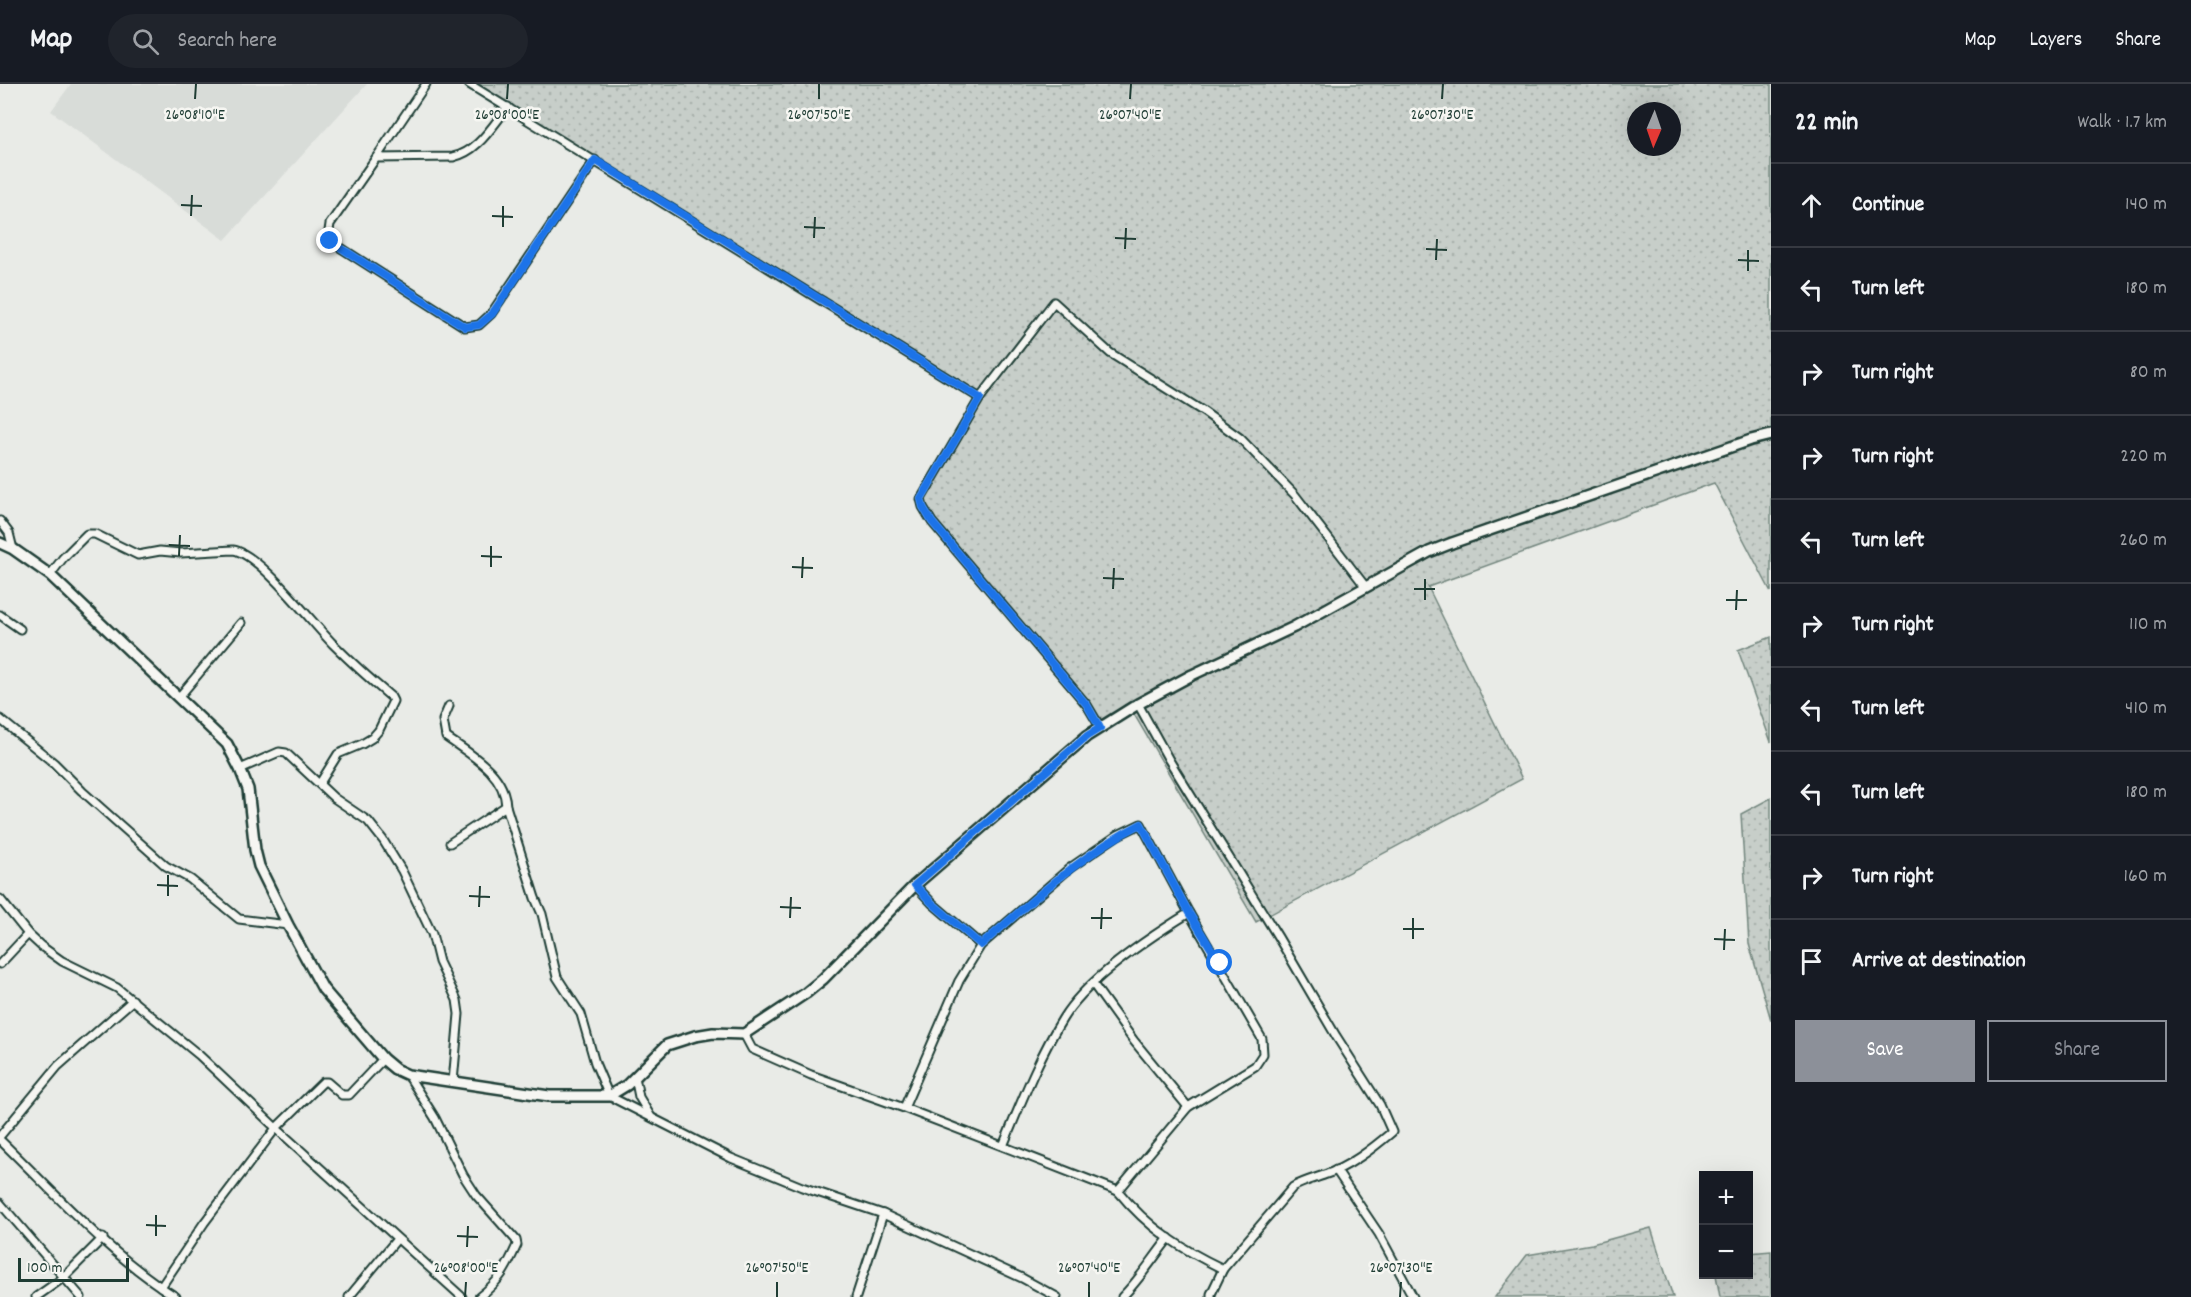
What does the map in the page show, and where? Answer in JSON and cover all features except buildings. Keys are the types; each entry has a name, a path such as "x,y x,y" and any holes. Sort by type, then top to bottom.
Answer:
{"street":[{"path":"426,84 330,224 328,231 330,241 465,327 479,325 492,314 595,160"},
{"path":"470,84 980,398"},
{"path":"376,159 453,158 463,155 472,150 508,107"},
{"path":"1100,728 1087,705 932,522 921,499 980,398 1054,302 1110,352 1204,412 1240,438 1295,495 1365,586"},
{"path":"609,1096 627,1085 667,1045 680,1039 713,1033 744,1034 806,993 823,979 915,885 1087,736 1138,704 1192,675 1294,627 1365,586 1452,543 1750,440 1771,435"},
{"path":"0,521 9,533 13,549"},
{"path":"50,575 87,534 95,534 138,555 160,551 181,553 241,551 275,580 333,644 393,701 379,730 372,738 338,754 320,783"},
{"path":"0,543 13,549 50,575 222,739 240,769 248,789 259,866 288,924 323,989 383,1059 395,1069 408,1075 549,1096 609,1096 653,1120 768,1174 883,1214 1022,1278 1047,1295 1057,1297"},
{"path":"0,615 20,629"},
{"path":"179,697 241,624"},
{"path":"1138,704 1169,760 1392,1132 1372,1150 1336,1170 1293,1187 1223,1269 1211,1297"},
{"path":"449,706 442,720 446,737 487,768 501,784 506,795 506,806 542,914 557,977 581,1014 595,1064 609,1096"},
{"path":"0,719 54,763 166,866 190,879 239,919 288,924"},
{"path":"240,769 279,752 286,753 334,798 368,821 383,840 402,871 432,934 439,962 459,1008 453,1082"},
{"path":"450,843 506,806"},
{"path":"904,1108 959,981 981,945 1070,868 1118,835 1141,824 1189,913 1262,1038 1263,1054 1255,1066 1188,1107 1118,1191"},
{"path":"915,885 932,903 981,945"},
{"path":"0,899 28,934 62,962 117,988 199,1055 462,1297"},
{"path":"1003,1146 1042,1055 1064,1016 1093,984 1151,937 1189,913"},
{"path":"0,964 28,934"},
{"path":"1093,984 1134,1041 1188,1107"},
{"path":"133,1000 58,1066 0,1138 52,1193 172,1296"},
{"path":"744,1034 752,1049 812,1075 1118,1191 1142,1219 1191,1253 1223,1269"},
{"path":"161,1287 204,1223 276,1128 323,1082 327,1082 342,1095 348,1095 383,1059"},
{"path":"408,1075 435,1118 463,1175 476,1195 516,1240 504,1273 493,1287 479,1297"},
{"path":"635,1077 639,1097 653,1120"},
{"path":"1336,1170 1379,1234 1413,1297"},
{"path":"0,1203 81,1297"},
{"path":"856,1297 883,1214"},
{"path":"1122,1297 1135,1284 1168,1238"},
{"path":"36,1297 63,1278 103,1239"},
{"path":"349,1297 397,1239"}],"shaded area":[{"path":"71,84 367,84 225,240 51,111"},
{"path":"469,84 1771,84 1771,592 1714,483 1428,587 1522,779 1256,922 1131,709 1100,727 1087,705 932,522 921,499 979,398"},
{"path":"1771,637 1771,742 1738,650"},
{"path":"1771,798 1771,1020 1749,944 1741,814"},
{"path":"1651,1228 1673,1297 1495,1297 1527,1255 1592,1244"},
{"path":"1771,1251 1771,1297 1720,1297 1717,1279 1753,1279 1753,1253"}],"route":[{"path":"330,241 465,327 479,325 492,314 595,160 980,398 921,499 923,507 932,522 1087,705 1100,728 1087,736 915,885 932,903 981,945 1070,868 1118,835 1141,824 1189,913 1220,963"}]}
